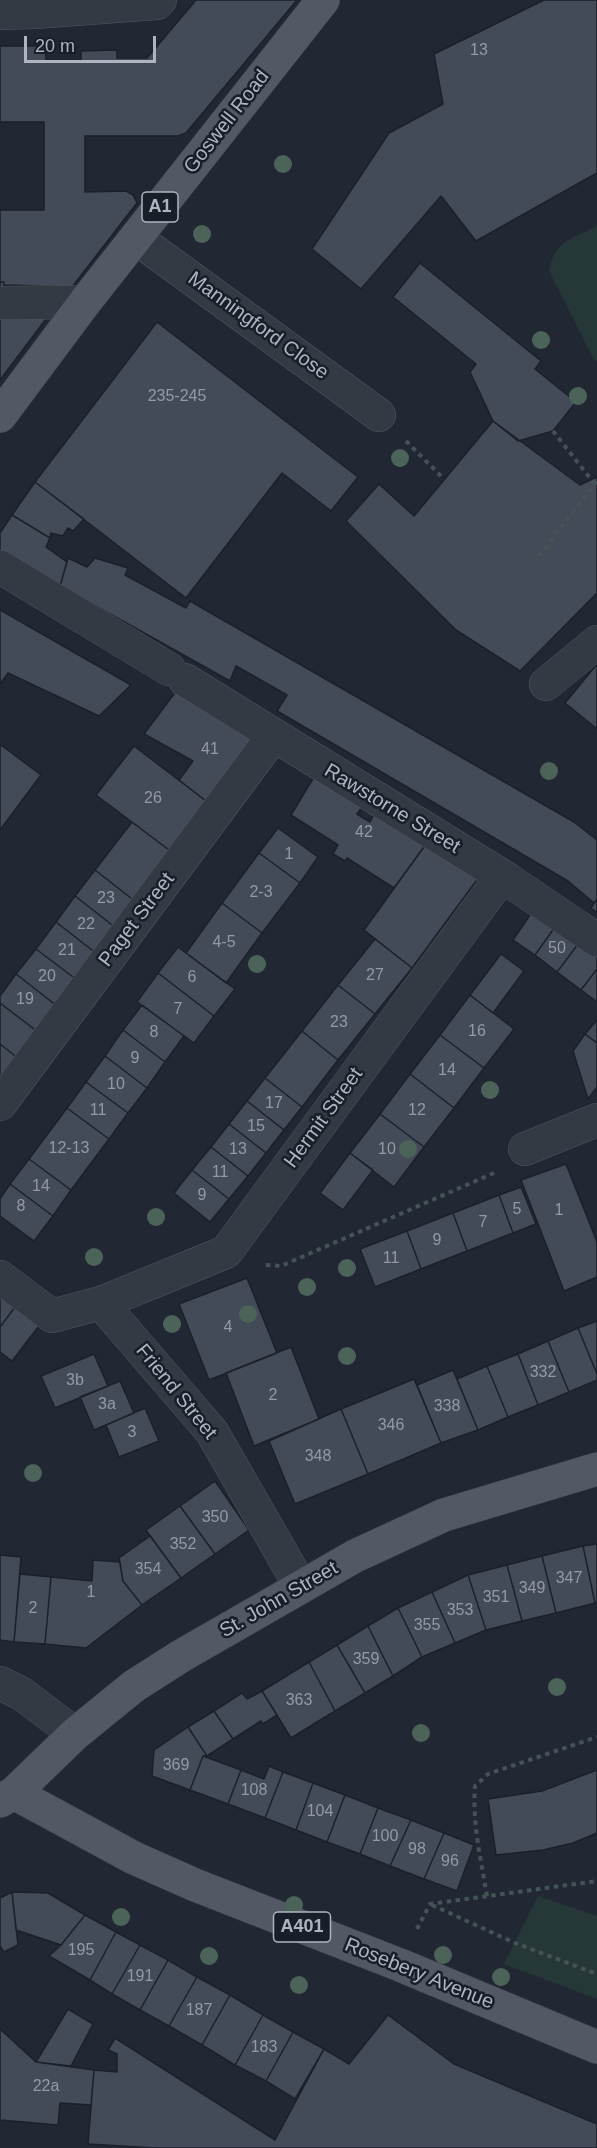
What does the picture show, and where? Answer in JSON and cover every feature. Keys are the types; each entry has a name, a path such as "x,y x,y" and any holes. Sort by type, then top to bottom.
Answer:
{"main road":[{"name":"Goswell Road","path":"0,416 85,302 323,0"},
{"name":"St. John Street","path":"7,1797 75,1734 134,1686 181,1656 355,1556 444,1515 597,1469"},
{"name":"Rosebery Avenue","path":"7,1797 185,1881 400,1965 597,2047"}],"street":[{"path":"0,13 135,5 157,3 160,0"},
{"name":"Manningford Close","path":"135,238 379,415"},
{"path":"4,303 85,302"},
{"name":"Rawstorne Street","path":"0,567 502,876 597,940"},
{"path":"546,684 597,642"},
{"name":"Paget Street","path":"0,1104 273,736"},
{"name":"Hermit Street","path":"101,1303 226,1252 502,876"},
{"path":"525,1149 597,1120"},
{"path":"0,1277 52,1316 101,1303"},
{"name":"Friend Street","path":"101,1303 212,1432 301,1587"},
{"path":"0,1683 22,1694 75,1734"}],"path":[{"path":"379,415 444,478"},
{"path":"553,431 597,487"},
{"path":"539,556 597,482"},
{"path":"260,1264 280,1266 517,1162 525,1149"},
{"path":"487,1896 476,1828 475,1786 488,1774 597,1737"},
{"path":"430,1904 597,1881"},
{"path":"400,1965 430,1904"},
{"path":"430,1904 515,1943 597,1974"}],"shaded area":[{"path":"597,226 597,361 594,360 549,271 560,247 572,238"},
{"path":"538,1896 597,1916 597,1999 504,1964"}],"building":[{"path":"196,0 297,0 186,133 178,136 85,136 85,192 126,191 133,195 137,203 72,287 4,285 4,282 0,282 0,210 44,210 44,122 0,122 0,46 45,46 46,60 81,60 81,51 117,50 117,58 147,58"},
{"path":"544,0 597,0 597,173 476,241 441,196 361,289 312,249 389,133 443,104 434,54"},
{"path":"420,263 541,361 535,369 576,402 553,431 518,441 493,421 470,372 476,364 393,297"},
{"path":"0,282 4,282 4,303 46,319 0,380"},
{"path":"157,322 358,477 331,511 282,473 186,598 35,482"},
{"path":"493,421 580,485 597,477 597,593 520,671 456,630 346,521 379,484 414,516"},
{"path":"35,482 84,519 73,531 68,528 63,536 51,533 50,538 12,515"},
{"path":"12,515 50,538 46,547 67,562 60,586 0,551 0,533"},
{"path":"68,558 87,567 95,558 128,568 125,575 186,608 190,601 574,822 597,840 597,899 594,903 568,881 277,711 287,695 236,666 230,681 60,586"},
{"path":"0,610 131,685 99,716 8,673 0,684"},
{"path":"597,664 597,729 565,703"},
{"path":"177,690 256,738 210,804 179,780 193,761 144,734"},
{"path":"1,745 41,775 0,830 0,747"},
{"path":"134,746 210,804 173,853 96,795"},
{"path":"314,777 362,807 357,814 370,822 375,813 426,844 394,888 347,858 345,861 333,854 338,845 291,815"},
{"path":"132,822 173,853 136,902 95,870"},
{"path":"278,828 318,857 300,883 259,853"},
{"path":"429,840 482,873 412,968 364,930"},
{"path":"259,853 300,883 262,933 222,903"},
{"path":"95,870 136,902 116,928 75,896"},
{"path":"75,896 116,928 97,954 56,922"},
{"path":"597,899 597,913 591,908"},
{"path":"222,903 262,933 226,983 186,953"},
{"path":"532,912 555,927 535,955 513,940"},
{"path":"56,922 97,954 77,980 36,949"},
{"path":"555,927 579,943 557,972 535,955"},
{"path":"375,939 412,968 375,1014 338,985"},
{"path":"579,943 597,956 597,969 581,990 557,972"},
{"path":"178,947 235,989 214,1016 158,973"},
{"path":"36,949 77,980 57,1006 16,974"},
{"path":"501,954 524,971 493,1013 470,995"},
{"path":"597,969 597,1002 581,990"},
{"path":"158,973 214,1016 194,1043 137,1002"},
{"path":"16,974 57,1006 38,1032 0,1003 0,996"},
{"path":"338,985 375,1014 338,1060 302,1031"},
{"path":"470,995 514,1029 484,1068 440,1035"},
{"path":"0,1003 38,1032 18,1058 0,1044"},
{"path":"142,1005 184,1036 165,1062 123,1030"},
{"path":"597,1020 597,1043 585,1034"},
{"path":"123,1030 165,1062 147,1088 105,1056"},
{"path":"302,1031 338,1060 302,1107 265,1078"},
{"path":"585,1034 597,1043 597,1087 588,1099 573,1051"},
{"path":"440,1035 484,1068 454,1108 410,1074"},
{"path":"0,1044 18,1058 0,1082"},
{"path":"105,1056 147,1088 128,1113 86,1082"},
{"path":"410,1074 454,1108 424,1147 380,1114"},
{"path":"265,1078 302,1107 284,1130 247,1101"},
{"path":"86,1082 128,1113 109,1139 67,1108"},
{"path":"247,1101 284,1130 266,1153 229,1124"},
{"path":"67,1108 109,1139 71,1190 29,1159"},
{"path":"380,1114 424,1147 394,1187 350,1153"},
{"path":"229,1124 266,1153 248,1176 211,1147"},
{"path":"211,1147 248,1176 229,1199 192,1170"},
{"path":"350,1153 373,1170 343,1210 320,1193"},
{"path":"29,1159 71,1190 53,1216 10,1184"},
{"path":"566,1164 597,1242 597,1277 564,1291 521,1180"},
{"path":"192,1170 229,1199 210,1222 174,1193"},
{"path":"10,1184 53,1216 34,1241 0,1216 0,1199"},
{"path":"521,1187 536,1224 513,1233 499,1195"},
{"path":"499,1195 513,1233 467,1251 453,1213"},
{"path":"453,1213 467,1251 421,1269 407,1231"},
{"path":"407,1231 421,1269 375,1287 360,1249"},
{"path":"247,1278 277,1353 209,1380 179,1304"},
{"path":"0,1290 18,1303 0,1327"},
{"path":"18,1303 42,1322 12,1361 0,1352 0,1327"},
{"path":"597,1321 597,1374 578,1328"},
{"path":"578,1328 597,1374 597,1380 569,1392 548,1341"},
{"path":"548,1341 569,1392 538,1405 518,1354"},
{"path":"291,1347 319,1419 254,1446 226,1373"},
{"path":"94,1354 108,1386 55,1408 41,1376"},
{"path":"518,1354 538,1405 508,1417 487,1366"},
{"path":"487,1366 508,1417 478,1430 457,1379"},
{"path":"453,1370 478,1430 441,1443 417,1385"},
{"path":"414,1379 441,1443 368,1474 341,1409"},
{"path":"120,1381 134,1413 94,1430 80,1397"},
{"path":"145,1408 159,1441 119,1457 106,1425"},
{"path":"341,1409 368,1474 295,1504 269,1441"},
{"path":"215,1481 249,1530 215,1554 180,1506"},
{"path":"180,1506 215,1554 181,1578 146,1530"},
{"path":"150,1536 181,1578 142,1605 123,1581 119,1558"},
{"path":"597,1544 597,1602 595,1603 583,1546"},
{"path":"583,1546 595,1603 556,1613 542,1556"},
{"path":"0,1555 21,1557 14,1642 0,1640"},
{"path":"542,1556 556,1613 522,1621 507,1565"},
{"path":"93,1560 120,1562 123,1581 142,1605 86,1648 45,1644 51,1577 92,1581"},
{"path":"507,1565 522,1621 486,1630 468,1575"},
{"path":"20,1574 51,1577 45,1644 14,1642"},
{"path":"468,1575 486,1630 455,1643 432,1592"},
{"path":"432,1592 455,1643 422,1657 398,1608"},
{"path":"398,1608 422,1657 393,1676 368,1626"},
{"path":"368,1626 393,1676 365,1693 337,1645"},
{"path":"337,1645 365,1693 335,1711 309,1662"},
{"path":"309,1662 335,1711 291,1738 262,1691"},
{"path":"262,1691 277,1715 263,1724 261,1721 233,1739 214,1711 242,1693 247,1699"},
{"path":"214,1711 233,1739 207,1756 188,1727"},
{"path":"188,1727 207,1756 203,1756 190,1790 152,1776 154,1750"},
{"path":"203,1756 241,1770 228,1804 190,1790"},
{"path":"269,1766 283,1772 265,1818 228,1804 241,1770 264,1779"},
{"path":"597,1770 597,1833 573,1843 543,1850 496,1855 488,1799 542,1791"},
{"path":"283,1772 313,1783 296,1830 265,1818"},
{"path":"313,1783 345,1795 327,1842 296,1830"},
{"path":"345,1795 378,1808 360,1854 327,1842"},
{"path":"378,1808 411,1820 390,1866 360,1854"},
{"path":"411,1820 444,1833 424,1879 390,1866"},
{"path":"444,1833 474,1845 457,1891 424,1879"},
{"path":"12,1892 48,1893 85,1915 61,1945 16,1930"},
{"path":"12,1892 18,1945 4,1952 0,1946 0,1898"},
{"path":"85,1915 116,1932 90,1980 49,1956"},
{"path":"116,1932 140,1945 112,1994 90,1980"},
{"path":"140,1945 168,1960 140,2010 112,1994"},
{"path":"168,1960 197,1977 169,2026 140,2010"},
{"path":"197,1977 230,1995 202,2045 169,2026"},
{"path":"230,1995 263,2015 235,2065 202,2045"},
{"path":"68,2009 93,2024 71,2066 36,2062"},
{"path":"263,2015 293,2032 266,2081 235,2065"},
{"path":"388,2015 454,2064 597,2124 597,2148 155,2148 88,2144 94,2070 117,2072 117,2054 108,2050 115,2038 275,2140 324,2049 349,2064"},
{"path":"0,2029 36,2062 94,2070 91,2105 60,2103 58,2125 0,2120"},
{"path":"293,2032 324,2049 295,2099 266,2081"}]}
